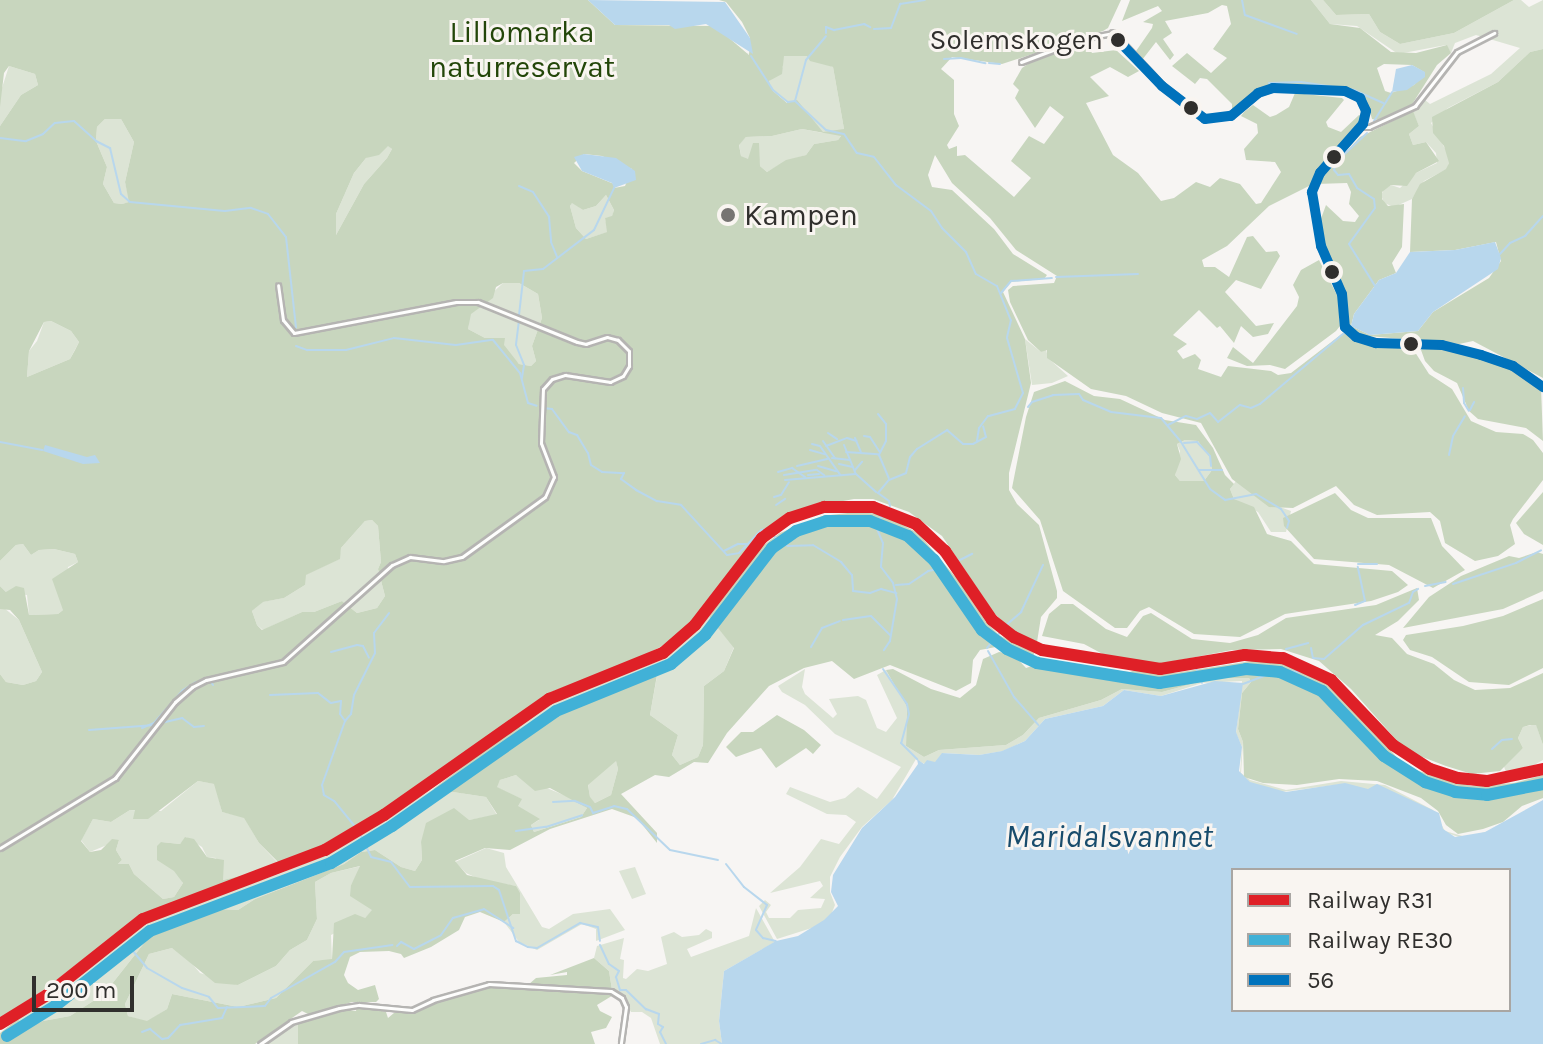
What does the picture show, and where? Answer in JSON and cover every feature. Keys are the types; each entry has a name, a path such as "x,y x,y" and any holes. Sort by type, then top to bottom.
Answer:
{"street":[{"path":"1021,62 1082,39 1113,33 1159,83 1202,118 1231,116 1258,93 1270,89 1342,91 1356,95 1365,104 1362,127 1323,169 1312,192 1321,246 1342,294 1345,327 1356,337 1376,343 1442,345 1479,354 1513,366 1543,387"},
{"path":"1362,127 1369,127 1417,105 1457,52 1494,33"},
{"path":"0,848 120,774 175,702 192,687 206,680 283,662 398,561 414,556 444,561 462,557 545,497 554,477 541,443 543,389 550,380 565,375 610,382 623,376 629,366 629,351 618,340 607,337 586,344 577,342 497,307 472,301 294,333 283,320 278,285"},
{"path":"260,1044 291,1022 339,1008 359,1005 412,1010 433,1000 489,984 611,991 622,998 626,1007 621,1044"}],"green space":[{"name":"Lillomarka naturreservat","path":"0,0 588,0 615,25 715,26 749,55 750,38 742,22 726,2 719,0 1121,0 1108,28 1103,31 1002,64 952,57 941,69 954,80 954,114 959,126 947,145 949,149 957,146 957,156 965,155 1014,197 1031,178 1011,161 1029,136 1044,144 1064,117 1050,106 1035,128 1015,98 1019,90 1013,84 1022,68 1031,62 1085,41 1092,53 1116,50 1139,71 1128,77 1110,67 1090,77 1109,96 1086,103 1113,155 1138,173 1161,201 1174,198 1196,182 1210,187 1220,178 1240,184 1256,204 1261,203 1281,172 1275,162 1246,160 1244,149 1258,133 1257,124 1241,116 1244,112 1253,105 1270,117 1276,115 1289,107 1295,93 1342,98 1344,100 1326,122 1328,127 1341,132 1359,115 1364,118 1319,169 1309,186 1269,206 1227,246 1202,260 1204,267 1215,267 1229,277 1247,237 1253,236 1266,252 1277,251 1280,256 1261,289 1236,280 1225,292 1256,326 1274,323 1268,334 1253,337 1241,326 1234,343 1220,326 1217,328 1199,310 1173,335 1187,344 1177,351 1183,359 1195,354 1201,360 1198,369 1221,377 1228,366 1271,371 1278,375 1291,373 1343,333 1378,346 1413,349 1429,374 1452,389 1471,421 1496,432 1523,434 1533,440 1543,453 1543,480 1510,525 1515,544 1498,556 1475,561 1445,543 1440,521 1430,512 1377,515 1354,505 1336,486 1293,508 1269,507 1232,479 1201,423 1162,413 1126,396 1091,389 1047,358 1047,350 1041,352 1028,340 1010,302 1008,290 1013,286 1054,283 1057,276 1016,250 990,218 952,183 935,155 928,175 932,187 952,190 994,229 1013,254 1047,275 1044,279 1011,282 1003,292 1025,339 1031,383 1009,473 1009,490 1017,504 1039,525 1057,591 1057,598 1041,617 1037,642 1014,632 994,613 942,536 909,512 873,499 854,499 800,509 759,535 697,615 668,643 633,661 551,692 397,802 320,846 268,871 142,914 42,991 0,1018 0,674 6,682 23,685 36,681 42,672 19,620 10,610 0,609 0,586 6,592 16,586 24,588 29,615 58,614 63,610 52,579 78,562 75,554 54,549 39,550 31,555 23,544 16,545 0,561 0,126 21,95 38,85 35,74 9,66 4,73 0,107","holes":["784,56 807,56 810,61 833,67 844,129 823,132 797,100 787,103 773,91 769,81 782,74","105,119 121,119 134,142 125,182 129,202 114,203 103,184 107,167 96,141 97,127","802,129 841,136 838,140 814,144 806,155 786,160 767,172 760,166 759,143 753,143 748,159 741,156 739,145 746,137 772,136","388,146 392,149 364,184 336,235 336,214 354,173 366,158 379,155","584,154 602,156 632,169 625,186 614,188 614,184 582,171 574,163","606,195 614,210 612,216 605,218 607,232 586,239 576,228 570,206 572,203 583,210 596,206","503,283 519,283 538,294 542,318 532,346 536,361 531,366 519,364 504,345 505,338 485,338 468,329 471,314 493,298 496,287","51,321 71,331 79,342 70,359 27,377 29,351 44,322","372,520 378,526 381,562 378,569 385,596 377,608 357,613 342,601 314,612 302,612 262,630 257,625 252,611 263,602 284,598 305,585 306,575 340,559 341,548 365,521","198,781 214,784 222,812 244,818 259,843 278,862 269,869 223,880 224,860 207,857 194,839 185,837 180,844 161,842 157,846 157,860 174,871 183,883 174,897 163,899 134,874 129,864 118,864 122,860 116,850 119,840 112,839 101,850 90,852 81,841 93,819 111,822 135,810 133,819 148,819"]},
{"path":"1130,0 1311,0 1330,24 1360,28 1391,52 1416,53 1447,45 1451,53 1437,65 1411,106 1378,120 1372,119 1367,102 1357,94 1298,87 1264,88 1232,112 1232,104 1207,79 1200,78 1195,84 1172,66 1187,53 1211,73 1227,58 1213,49 1231,24 1227,6 1165,21 1172,33 1163,39 1174,55 1170,60 1156,42 1142,60 1134,54 1152,28 1153,24 1143,22 1162,11 1158,6 1122,21","holes":["1384,64 1412,65 1424,72 1414,85 1391,93 1385,91 1377,68"]},
{"path":"1311,0 1323,0 1336,15 1369,14 1380,32 1400,44 1454,33 1514,0 1521,0 1529,7 1543,0 1543,49 1530,52 1498,82 1448,108 1431,123 1449,156 1447,169 1424,181 1412,199 1394,207 1384,203 1381,195 1384,189 1391,185 1400,188 1416,173 1437,163 1436,153 1426,142 1413,145 1409,134 1419,126 1412,110 1425,100 1430,104 1491,74 1520,48 1476,35 1455,43 1451,53 1446,45 1398,54 1357,26 1330,24"},
{"path":"1323,0 1514,0 1454,33 1400,44 1380,32 1369,14 1336,15"},
{"path":"1543,49 1543,378 1473,341 1459,344 1357,335 1347,325 1344,291 1327,255 1319,224 1326,205 1343,221 1355,222 1359,216 1349,204 1351,192 1347,183 1316,184 1360,137 1413,111 1419,126 1409,134 1413,145 1426,142 1439,161 1416,173 1407,186 1391,185 1382,192 1382,199 1388,206 1404,204 1402,247 1392,263 1396,273 1379,280 1354,314 1351,326 1370,335 1418,331 1433,312 1489,278 1501,261 1496,242 1455,250 1410,252 1412,199 1420,184 1446,169 1449,163 1444,146 1433,133 1432,117 1498,82 1530,52"},
{"path":"783,56 807,56 833,67 844,129 838,133 841,136 838,140 814,144 806,155 786,161 767,172 760,166 758,155 748,160 741,156 739,144 746,137 772,136 802,129 823,133 799,104 788,103 773,91 769,81 783,67"},
{"path":"9,66 35,74 38,85 21,95 0,126 0,94"},
{"path":"105,119 121,119 134,142 125,182 130,202 122,204 114,203 103,184 107,167 96,141 97,127"},
{"path":"388,145 392,149 387,158 364,184 336,235 336,214 354,173 366,158"},
{"path":"606,195 614,210 612,217 605,218 608,232 586,239 576,228 570,206 572,202 583,210 596,206"},
{"path":"1319,260 1338,297 1340,326 1336,331 1285,369 1270,365 1247,366 1227,358 1233,347 1253,363 1297,306 1299,297 1293,285 1301,270"},
{"path":"503,283 519,283 538,294 542,318 532,346 536,361 531,366 519,364 497,340 468,329 470,314"},
{"path":"51,321 71,331 79,342 70,359 27,377 29,351 37,341 44,322"},
{"path":"1025,339 1041,352 1046,349 1048,358 1068,376 1052,383 1032,385"},
{"path":"1442,347 1504,365 1541,387 1543,441 1526,428 1478,419 1469,411 1457,383 1434,371 1425,361 1421,350"},
{"path":"1065,381 1094,396 1120,399 1165,420 1196,425 1213,448 1225,475 1234,484 1230,489 1234,499 1254,507 1267,534 1291,541 1314,564 1392,571 1408,585 1398,592 1371,601 1285,614 1240,637 1194,634 1149,607 1140,611 1127,628 1115,628 1063,591 1040,520 1012,488 1034,392","holes":["1185,440 1198,441 1210,458 1212,470 1204,481 1180,481 1175,475 1181,459 1177,444"]},
{"path":"1185,440 1198,441 1210,458 1212,470 1204,481 1180,481 1175,475 1180,451 1177,444"},
{"path":"1236,481 1269,503 1291,511 1286,532 1271,532 1258,512 1234,499 1230,489"},
{"path":"1543,492 1543,545 1524,534 1516,523"},
{"path":"1335,493 1351,510 1368,518 1431,518 1442,546 1465,570 1433,588 1389,565 1314,559 1284,526 1283,518"},
{"path":"856,512 882,514 918,533 958,580 986,622 999,635 1034,653 1033,663 1028,665 1013,650 1001,646 980,650 973,660 971,683 956,691 890,665 854,679 832,661 804,668 769,686 727,733 708,763 694,762 669,777 655,775 621,794 657,833 657,843 637,818 612,809 550,829 510,850 485,848 455,861 467,875 516,886 520,893 520,914 513,914 504,922 480,912 465,917 459,930 431,947 404,958 389,951 360,952 350,957 344,975 348,983 358,990 375,985 379,999 376,1002 352,1002 310,1015 302,1011 255,1044 0,1044 0,1033 18,1019 25,1029 43,1021 70,1016 104,994 156,928 219,909 238,910 255,899 344,864 361,852 375,850 401,867 415,871 422,860 421,842 426,823 454,808 469,820 497,814 486,797 433,789 519,725 521,730 594,691 610,690 645,674 657,675 650,715 678,735 672,755 680,765 698,757 703,745 704,686 724,671 734,648 709,617 737,575 760,548 780,533 822,516","holes":["616,761 618,769 611,795 595,803 590,797 588,785","516,775 535,791 550,788 587,808 581,817 534,832 531,825 540,819 518,806 522,799 497,787 500,780","360,866 351,885 350,896 372,910 365,918 355,914 334,923 332,959 313,961 276,998 238,1007 172,994 167,1009 147,1021 128,1016 125,1004 149,954 172,948 215,983 238,985 276,966 290,950 307,940 317,919 315,882 331,873"]},
{"path":"372,520 378,526 381,562 378,569 385,596 377,608 357,613 342,601 314,612 302,612 263,630 257,625 252,611 262,602 284,598 305,585 305,575 339,559 341,548 365,521"},
{"path":"23,544 31,555 39,550 54,549 75,554 78,562 68,567 63,610 58,614 29,615 27,595 6,592 0,586 0,561 16,545"},
{"path":"1537,552 1543,554 1543,591 1503,609 1403,628 1429,597 1461,576 1509,556 1519,558"},
{"path":"1417,588 1419,600 1398,621 1375,635 1392,638 1407,654 1434,664 1454,680 1475,690 1510,688 1543,673 1543,745 1536,725 1530,725 1523,727 1518,738 1523,748 1500,771 1472,774 1446,766 1412,753 1400,744 1351,689 1319,661 1281,649 1232,650 1159,664 1158,672 1175,673 1258,660 1284,664 1328,682 1399,760 1412,769 1471,786 1514,783 1543,775 1543,798 1522,806 1503,822 1483,829 1458,834 1446,825 1438,811 1421,798 1377,781 1339,779 1297,785 1263,783 1244,777 1243,742 1238,729 1242,693 1251,682 1249,678 1214,678 1162,692 1122,689 1101,700 1039,718 1023,735 1006,745 939,750 924,757 906,746 907,707 886,670 893,669 931,689 960,698 976,685 983,659 999,652 1013,654 1026,668 1035,665 1038,656 1047,664 1130,672 1135,670 1135,662 1110,658 1084,644 1042,636 1049,614 1061,604 1073,604 1106,629 1127,637 1143,616 1151,613 1192,639 1230,643 1258,635 1286,618 1376,605"},
{"path":"1543,599 1543,668 1509,685 1469,682 1432,657 1410,650 1403,640 1406,635 1503,616"},
{"path":"4,608 19,620 42,672 36,681 23,685 6,682 0,674 0,609"},
{"path":"709,617 734,647 724,671 704,686 703,745 698,757 680,765 672,755 678,735 650,715 657,676 610,691 594,691 521,730 519,725 561,698 662,660"},
{"path":"805,669 802,687 805,694 833,718 837,714 829,699 858,696 866,700 877,728 886,732 897,718 877,675 886,670 907,707 906,746 924,757 939,750 1006,745 1023,735 1039,718 1101,700 1122,689 1162,692 1214,678 1249,678 1251,682 1242,693 1238,729 1243,742 1241,773 1250,780 1286,790 1341,781 1385,785 1433,810 1445,831 1466,837 1497,829 1543,803 1543,807 1501,831 1468,840 1444,832 1431,813 1382,787 1363,790 1343,784 1281,792 1251,784 1240,775 1242,747 1236,733 1242,681 1202,683 1161,696 1124,690 1103,706 1045,719 1025,741 1003,751 979,755 943,753 943,760 933,769 916,759 892,800 862,827 840,857 830,877 830,892 835,905 831,915 818,926 777,939 759,906 765,900 771,905 766,912 769,918 790,918 798,910 821,908 825,899 810,898 823,886 820,881 770,893 800,867 821,839 839,844 856,822 846,815 827,814 786,794 790,787 830,802 845,798 858,787 877,799 901,767 835,734 805,705 782,692 778,686"},
{"path":"777,715 804,730 821,745 813,754 806,748 776,768 761,748 736,757 726,747 741,732 753,732"},
{"path":"1536,724 1543,745 1543,760 1525,770 1506,772 1503,764 1523,748 1518,738 1523,727"},
{"path":"616,760 618,769 611,795 595,803 590,798 588,784"},
{"path":"516,775 587,808 581,817 534,832 531,825 539,820 517,806 521,799 496,787 500,780"},
{"path":"198,781 215,784 222,812 244,817 259,843 278,863 269,869 223,880 216,858 207,857 202,847 186,837 180,844 161,842 183,883 174,897 163,899 134,874 129,864 118,864 122,860 116,850 119,840 90,852 81,840 93,819 111,822 130,810 161,811"},
{"path":"433,789 486,797 497,815 469,820 421,842 422,860 415,871 401,867 375,850 361,852 344,864 255,899 238,910 219,909 156,928 104,994 70,1016 43,1021 24,1030 18,1019 41,1006 150,918 279,874 333,850"},
{"path":"486,848 504,853 506,867 542,927 549,929 573,914 610,909 625,930 596,941 596,929 582,924 537,950 519,942 504,922 513,914 520,914 516,886 481,880 466,873 455,862"},
{"path":"361,866 351,885 373,910 365,918 331,935 332,960 313,961 276,998 238,1007 172,994 167,1009 147,1022 128,1016 125,1004 149,954 172,948 183,953 200,973 238,985 276,966 290,950 307,940 317,919 315,882 331,873"},
{"path":"635,867 646,894 632,899 619,871"},
{"path":"756,908 775,942 724,971 719,1021 722,1044 660,1044 651,1018 642,1012 631,1012 621,994 612,990 609,971 594,958 597,946 624,938 620,959 624,960 623,978 626,979 637,969 648,971 667,964 661,937 674,932 682,937 699,935 706,929 712,932 712,938 687,949 691,957 749,936"},
{"path":"594,958 609,971 612,990 528,985 536,978 567,975 567,972 550,975"},
{"path":"483,986 615,994 597,1005 600,1011 612,1017 606,1028 591,1032 595,1044 298,1044 298,1022 342,1009 356,1011 357,1006 386,1012 388,1018 394,1013 415,1012 433,1001"},
{"path":"298,1022 298,1044 263,1044 287,1028"}],"water":[{"path":"588,0 725,2 750,38 753,54 706,24 675,29 669,25 615,25"},
{"path":"1412,65 1425,72 1425,77 1407,90 1392,92 1396,69"},
{"path":"584,154 616,158 635,171 636,180 614,188 612,183 582,171 574,157"},
{"path":"1495,242 1501,258 1498,269 1433,312 1418,331 1370,335 1351,326 1354,314 1379,280 1396,273 1410,252 1455,250"},
{"path":"45,445 87,457 95,455 100,463 83,464 43,451"},
{"name":"Maridalsvannet","path":"1215,681 1243,683 1236,732 1242,747 1239,771 1250,782 1286,792 1345,783 1368,789 1377,784 1439,813 1443,829 1455,837 1485,832 1543,800 1543,1044 722,1044 719,1021 724,971 776,941 798,936 824,920 838,906 831,892 833,875 862,828 895,797 918,764 917,759 924,764 927,760 935,762 942,753 979,755 1002,751 1025,741 1045,719 1103,706 1124,690 1161,696"}],"waterway":[{"path":"874,29 891,28 900,4 925,0"},
{"path":"1242,0 1245,15 1297,34"},
{"path":"826,33 826,27 834,30 864,24 870,27"},
{"path":"795,101 806,60 826,36"},
{"path":"751,56 773,90 788,102 795,101 826,130 844,134 857,153 874,157 896,185 931,211 942,228 966,252 976,274 997,286 1011,320 1007,338 1023,393 1015,409 988,416 979,428 977,441"},
{"path":"944,59 961,58 985,63"},
{"path":"989,63 1000,64"},
{"path":"1269,83 1301,82 1354,90 1383,103"},
{"path":"1374,121 1392,92"},
{"path":"0,138 26,141 43,134 55,123 74,121 96,141 110,148 121,194 130,202 225,211 251,208 268,214 286,237 296,327"},
{"path":"1367,133 1336,162 1334,170 1338,175 1349,174 1357,188 1374,199 1375,208 1349,244 1375,286"},
{"path":"519,186 533,192 549,217 551,242 557,257"},
{"path":"519,315 524,271 543,269 594,230 614,188"},
{"path":"1499,255 1510,243 1525,236 1543,216"},
{"path":"1056,277 1138,274"},
{"path":"1001,293 1011,281 1052,278"},
{"path":"519,320 516,345 524,365 522,378"},
{"path":"1168,425 1186,416 1197,419 1210,413 1218,422 1240,405 1251,408 1260,404 1344,333"},
{"path":"296,346 307,350 346,350 394,338 456,345 493,340 520,373 528,403 537,406"},
{"path":"1463,388 1464,403 1469,411"},
{"path":"1028,407 1032,402 1053,395 1079,394 1083,400 1111,412 1161,418 1181,442 1210,489 1225,500 1256,494 1281,509 1289,521 1287,528"},
{"path":"1470,410 1474,402"},
{"path":"543,408 552,409 569,432 577,435 591,465 602,472 624,473 621,479 636,490 657,501 681,505 727,555 739,553 761,530 767,529"},
{"path":"878,414 886,424 886,441 879,455 889,478"},
{"path":"1449,455 1453,436 1465,416"},
{"path":"890,506 889,501 878,493 889,480 906,473 910,457 917,449 947,430 963,444 973,444 986,437 983,426"},
{"path":"828,433 837,439"},
{"path":"864,436 870,437 879,451"},
{"path":"826,446 847,438 857,441"},
{"path":"855,438 861,452"},
{"path":"823,441 835,458"},
{"path":"0,442 42,450"},
{"path":"1184,443 1197,442 1210,456 1211,466"},
{"path":"812,444 820,446 840,475"},
{"path":"844,445 856,474 876,492"},
{"path":"810,450 824,454"},
{"path":"846,452 878,454"},
{"path":"832,458 850,460"},
{"path":"797,466 827,459"},
{"path":"855,470 862,462"},
{"path":"839,464 853,467"},
{"path":"818,466 836,471"},
{"path":"778,472 792,468 805,477"},
{"path":"784,475 817,470 824,475"},
{"path":"1199,470 1222,470"},
{"path":"808,475 819,474"},
{"path":"785,480 856,474"},
{"path":"774,497 781,495 789,482"},
{"path":"776,505 785,499"},
{"path":"883,516 874,522 883,543 881,567 893,583 897,599 890,641 884,650"},
{"path":"772,535 788,546 813,545 841,562 852,575 853,591 870,593 881,589 896,593"},
{"path":"724,551 738,544 748,544"},
{"path":"1453,584 1516,563 1541,550"},
{"path":"958,561 972,554"},
{"path":"1358,564 1377,564"},
{"path":"1004,627 1021,612 1043,565"},
{"path":"1355,605 1365,601 1358,567"},
{"path":"896,585 909,584 928,571 944,568"},
{"path":"1425,586 1446,582"},
{"path":"1311,648 1313,658 1324,659 1363,625 1409,603 1413,592 1418,589"},
{"path":"357,829 334,801 324,795 322,785 345,721 351,714 354,695 375,653 374,633 389,613"},
{"path":"843,620 871,616 890,635"},
{"path":"811,647 822,628 840,621"},
{"path":"987,648 1002,630"},
{"path":"1286,649 1308,643"},
{"path":"331,652 357,645 363,646 369,658"},
{"path":"988,651 1014,697 1038,725"},
{"path":"1189,660 1192,664"},
{"path":"1196,668 1202,683"},
{"path":"883,669 907,704 909,714 901,743 917,759"},
{"path":"1243,684 1277,671 1307,672 1322,676 1339,690"},
{"path":"199,681 208,678"},
{"path":"210,681 213,685"},
{"path":"142,728 154,723 183,690 196,682"},
{"path":"270,695 318,693 331,703 341,701 340,714 345,721"},
{"path":"161,723 182,718 194,727 204,726"},
{"path":"89,730 155,725"},
{"path":"1492,749 1502,740 1512,739"},
{"path":"553,802 575,801 590,807 593,813 614,806 627,809 670,850 718,860"},
{"path":"516,831 546,827 582,815"},
{"path":"360,834 371,857 391,862 410,887 493,886 499,890 516,941 528,947 537,948 580,923 598,927 600,941"},
{"path":"726,864 744,887 767,905 756,930 763,938 776,941"},
{"path":"397,946 401,942 414,949 441,935 453,918 484,909 513,928"},
{"path":"127,944 147,968 182,988 209,997 218,1008 265,1006 271,998 335,962 344,952 392,945"},
{"path":"600,945 609,964 619,971 616,977 620,990 626,990 646,1009 659,1014 658,1024 663,1027 660,1032 666,1044"},
{"path":"142,1032 150,1029 162,1039 168,1038 180,1025 222,1018 227,1007"},
{"path":"701,1044 715,1040 722,1044"}],"rail line":[{"name":"R31","path":"0,1024 47,995 143,919 325,850 384,815 549,699 663,653 695,625 762,538 790,518 824,507 873,507 916,524 945,551 992,620 1014,637 1042,650 1160,669 1245,655 1283,658 1331,680 1393,745 1430,769 1458,778 1487,781 1543,769"},
{"name":"RE30","path":"7,1036 55,1006 150,931 331,863 392,826 556,711 671,664 705,635 772,548 796,531 826,521 870,521 908,536 934,560 982,630 1007,649 1037,663 1159,683 1246,669 1280,672 1322,691 1384,756 1425,782 1455,792 1487,795 1543,784"}],"transit line":[{"name":"56","path":"1116,38 1162,86 1205,119 1231,116 1258,93 1273,88 1345,91 1360,98 1366,111 1363,124 1320,173 1312,192 1321,246 1342,294 1345,327 1356,337 1376,343 1442,345 1481,355 1513,366 1543,387"}],"place":[{"name":"Solemskogen","path":"1118,40"},
{"name":"Kampen","path":"728,215"}]}
